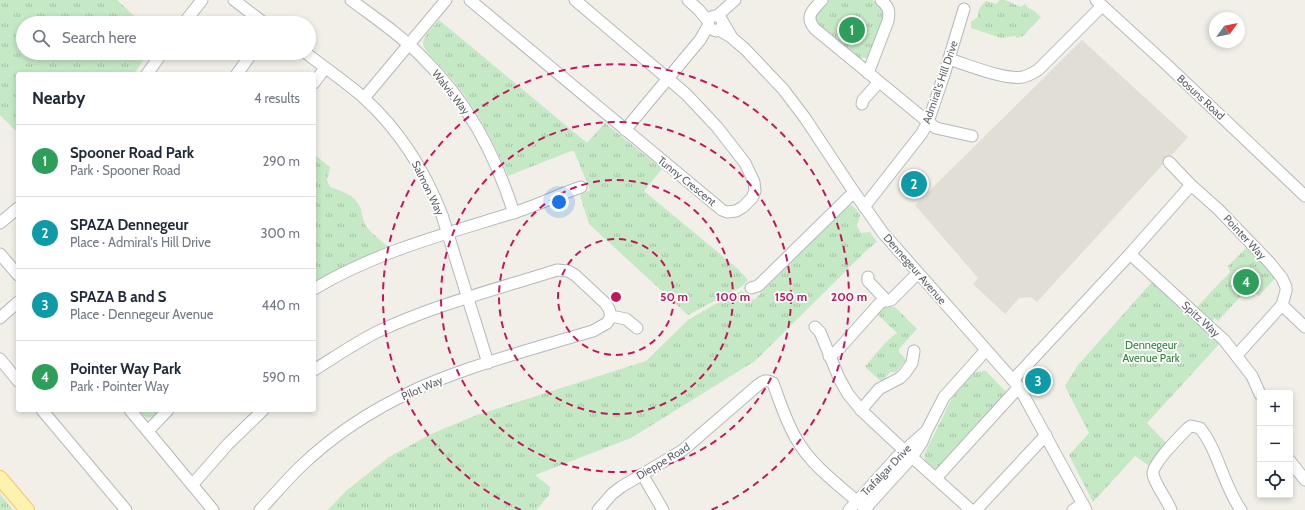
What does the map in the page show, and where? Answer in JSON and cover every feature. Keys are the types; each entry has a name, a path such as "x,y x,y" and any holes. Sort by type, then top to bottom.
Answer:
{"main road":[{"path":"0,478 27,510"}],"street":[{"path":"189,16 202,0"},
{"path":"234,0 255,16"},
{"name":"Walvis Way","path":"351,0 392,30 422,56 465,107 497,165 514,213"},
{"path":"364,98 446,0"},
{"name":"Tunny Crescent","path":"470,0 722,210 727,212 736,211 743,208 752,198 755,191 754,182 745,163 717,127 692,99 575,0"},
{"name":"Dennegeur Avenue","path":"688,0 750,53 784,89 883,233 1016,383 1046,435 1084,507"},
{"path":"822,0 810,14 810,22 815,29 936,128 972,136"},
{"path":"868,73 890,13 887,6 881,0"},
{"path":"625,130 734,1"},
{"path":"949,59 1002,75 1018,77 1028,75 1038,70 1099,3"},
{"name":"Bosuns Road","path":"1099,3 1166,64 1305,196"},
{"name":"Admiral's Hill Drive","path":"864,207 922,133 928,122 964,9"},
{"path":"148,72 157,60"},
{"path":"238,72 247,60"},
{"name":"Salmon Way","path":"315,60 364,98 388,123 419,166 438,205 448,233 488,363"},
{"path":"316,80 326,68"},
{"path":"862,104 862,100 879,82"},
{"name":"Pointer Way","path":"1169,162 1191,185 1218,209 1279,274 1285,283 1286,291 1282,305"},
{"path":"936,478 1016,383 1191,185"},
{"path":"316,288 389,253 514,213 581,187"},
{"path":"751,288 758,286 854,192"},
{"path":"0,223 16,210"},
{"path":"0,254 16,273"},
{"name":"Spitz Way","path":"1130,254 1224,340 1252,376 1258,390"},
{"path":"316,369 376,332 400,322 467,298 557,270 563,270 575,275 605,303 611,316 626,319 637,328"},
{"path":"829,356 837,351 879,304 883,301 894,298 918,273"},
{"path":"868,277 868,281 887,301"},
{"path":"0,318 16,304"},
{"path":"1237,355 1282,305 1305,327"},
{"name":"Pilot Way","path":"260,510 301,467 326,444 388,403 417,389 488,363 593,331 608,323 611,316"},
{"path":"815,327 820,332 839,378 848,394 861,410 971,510"},
{"name":"Trafalgar Drive","path":"849,510 863,507 908,453 922,442 948,391 986,350"},
{"path":"861,410 879,389 900,378 905,373 912,363 914,351"},
{"path":"0,359 16,379"},
{"name":"Dieppe Road","path":"598,510 612,494 621,487 690,444 764,380 773,382 788,424 806,453 863,507"},
{"path":"44,412 126,510"},
{"path":"132,412 214,510"},
{"path":"148,431 166,412"},
{"path":"192,484 228,444 261,412"},
{"path":"1171,510 1155,480 1153,472 1155,466 1165,452 1191,426 1200,428 1208,438 1232,496 1241,510"},
{"path":"976,510 1046,435"},
{"path":"1293,466 1305,480"},
{"path":"642,474 663,510"},
{"path":"1073,510 1084,507"}],"shaded area":[{"path":"1082,40 1188,137 1037,302 1031,297 1019,298 1005,314 973,284 978,278 915,205"}],"green space":[{"path":"0,0 117,0 134,16 16,16 16,60 143,60 135,72 16,72 16,131 0,115"},
{"path":"828,0 872,0 883,9 885,13 871,53 867,58 857,58 817,25 814,18 815,14"},
{"path":"1000,0 1005,0 1021,7 1025,4 1028,8 1033,10 1041,17 1023,36 1016,38 1016,36 1001,38 971,28 971,22 978,17 981,6 986,1 996,4"},
{"path":"439,20 587,143 605,123 662,169 644,191 738,269 748,280 741,287 688,315 589,224 580,195 590,190 574,151 508,176 492,140 472,106 453,80 427,52 423,45 427,34"},
{"path":"316,156 330,167 327,180 330,187 342,191 357,201 366,226 387,246 316,281"},
{"path":"851,205 860,215 857,226 861,233 870,232 877,242 868,249 755,361 631,438 535,475 550,487 549,495 536,510 328,510 346,491 389,457 431,434 477,415 646,361 688,320 729,296 742,291 754,300 844,209"},
{"path":"1248,246 1277,276 1259,296 1248,288 1218,321 1215,318 1211,322 1196,308 1230,272 1228,266"},
{"name":"Dennegeur Avenue Park","path":"1152,282 1221,342 1147,423 1167,444 1149,466 1135,456 1093,502 1069,455 1089,433 1065,386 1078,365"},
{"path":"883,307 895,307 917,329 899,349 899,352 906,360 896,372 890,372 882,382 865,367 884,345 897,333 876,313"},
{"path":"986,371 1008,394 938,471 925,461 924,455 952,398 975,372"},
{"path":"140,412 157,412 153,417 147,418"},
{"path":"0,494 13,510 0,510"}],"place":[{"name":"Spooner Road Park","path":"852,30"},
{"name":"SPAZA Dennegeur","path":"914,184"},
{"name":"Pointer Way Park","path":"1246,282"},
{"name":"SPAZA B and S","path":"1038,381"}]}
